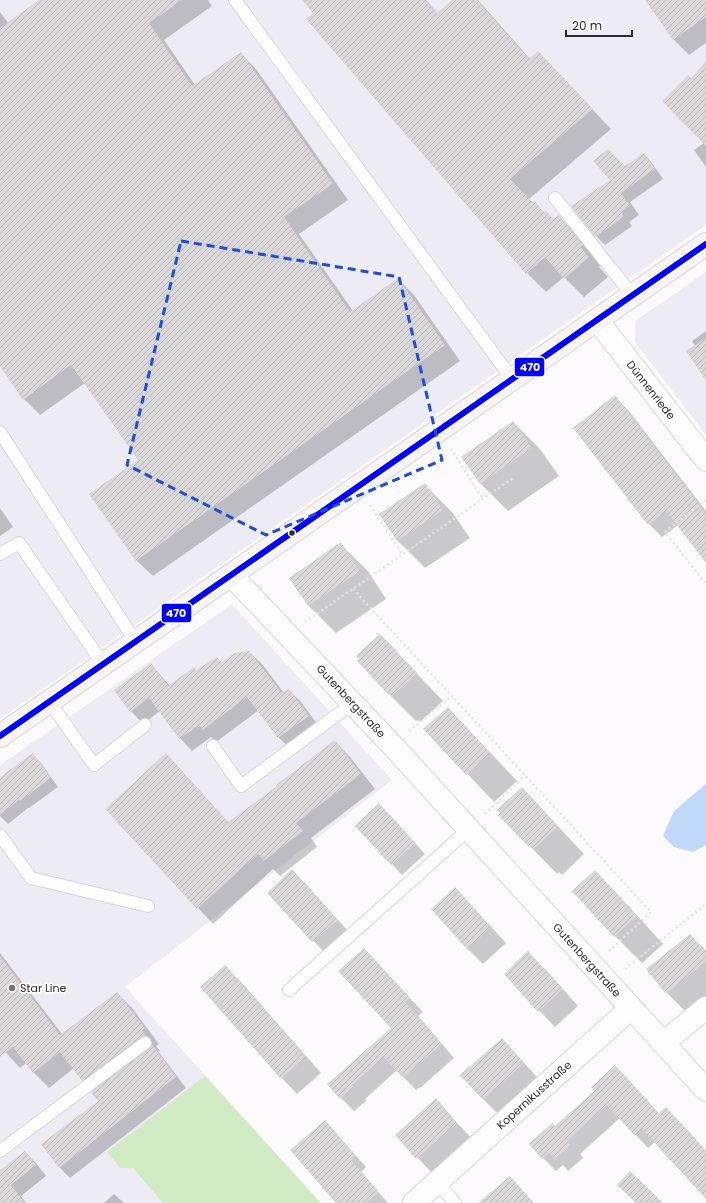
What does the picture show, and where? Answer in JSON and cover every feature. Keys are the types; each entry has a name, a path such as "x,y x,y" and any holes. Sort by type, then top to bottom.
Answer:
{"street":[{"path":"0,736 706,244"},
{"name":"Dünnenriede","path":"597,320 706,460"},
{"name":"Gutenbergstraße","path":"231,575 392,745 706,1090"},
{"name":"Kopernikusstraße","path":"414,1203 631,1008"},
{"path":"663,1043 706,1008"}],"lane":[{"path":"235,0 512,379"},
{"path":"555,198 632,295"},
{"path":"0,432 135,641"},
{"path":"0,554 19,543 103,664"},
{"path":"49,701 94,766 145,725"},
{"path":"213,746 242,786 353,703"},
{"path":"289,990 468,830"},
{"path":"0,835 31,878 148,906"},
{"path":"0,1151 145,1043"},
{"path":"437,1182 455,1203"}],"path":[{"path":"439,430 483,499"},
{"path":"287,634 513,478"},
{"path":"358,487 403,555"},
{"path":"706,500 665,532 706,584"},
{"path":"353,589 651,912 593,966"},
{"path":"392,745 452,696"},
{"path":"468,830 525,775"},
{"path":"608,982 706,904"}],"highlighted area":[{"path":"181,241 399,277 442,460 266,535 127,465"}],"shaded area":[{"path":"0,0 706,0 706,225 0,719"},
{"path":"706,272 706,435 635,342 635,321"},
{"path":"232,604 392,780 125,987 321,1203 0,1203 0,765"}],"green space":[{"path":"205,1076 321,1203 163,1203 133,1168 120,1168 107,1152"}],"water":[{"path":"706,784 706,845 693,852 674,847 663,836 674,811"}],"building":[{"path":"39,0 182,0 149,23 192,86 241,52 333,184 284,217 350,312 398,278 445,345 136,561 89,494 138,460 71,365 23,400 0,366 0,28"},
{"path":"302,0 425,0 437,13 452,0 477,0 529,59 538,51 593,109 510,179 533,203 535,201 544,213 546,211 553,219 559,215 583,245 581,247 589,257 564,279 545,257 526,274 306,19 313,13"},
{"path":"645,0 706,0 706,17 673,40"},
{"path":"706,62 706,146 662,101 688,75 691,78"},
{"path":"608,149 625,166 644,153 655,169 621,193 630,206 621,212 624,217 595,237 571,206 610,180 593,161"},
{"path":"706,338 706,380 686,351"},
{"path":"615,395 706,514 706,563 666,511 648,525 573,428"},
{"path":"513,421 532,448 480,484 461,457"},
{"path":"425,483 443,510 397,541 379,514"},
{"path":"341,542 360,571 308,606 289,578"},
{"path":"380,634 417,673 392,696 390,693 388,694 357,661 359,659 356,656"},
{"path":"249,651 282,693 289,689 309,716 278,738 247,697 203,730 199,725 179,739 149,698 130,712 114,690 151,663 168,686 194,667 196,670 217,657 222,662 235,653"},
{"path":"448,707 490,753 466,775 423,729"},
{"path":"335,740 361,774 296,823 303,831 264,861 258,854 197,909 105,809 166,753 228,822 277,786 276,785"},
{"path":"33,753 51,778 0,815 0,777"},
{"path":"522,787 558,826 534,849 531,846 529,847 498,815 500,813 497,810"},
{"path":"379,803 415,843 391,865 355,826"},
{"path":"292,869 338,920 312,942 267,893"},
{"path":"595,870 637,916 614,937 572,891"},
{"path":"455,887 491,927 467,949 431,909"},
{"path":"690,934 706,953 706,961 666,994 646,969"},
{"path":"364,948 410,998 405,1002 442,1044 402,1077 384,1057 352,1085 353,1087 340,1099 327,1084 391,1028 338,971"},
{"path":"528,951 563,989 538,1012 504,974"},
{"path":"0,956 60,1035 117,992 145,1028 142,1030 146,1036 141,1037 82,1081 60,1052 33,1073 13,1047 0,1057"},
{"path":"225,965 306,1056 281,1079 200,987"},
{"path":"502,1038 524,1063 483,1100 460,1075"},
{"path":"152,1044 176,1077 59,1168 41,1144 98,1101 91,1092 149,1049"},
{"path":"615,1065 659,1113 666,1107 706,1151 706,1199 642,1129 635,1136 607,1105 567,1141 571,1145 555,1159 549,1153 542,1159 529,1144 552,1123 555,1126 594,1091 591,1087"},
{"path":"436,1098 457,1123 416,1159 395,1135"},
{"path":"325,1120 356,1156 351,1160 379,1192 366,1203 336,1203 290,1150"},
{"path":"25,1151 36,1165 11,1185 25,1203 0,1203 0,1170"},
{"path":"630,1171 663,1203 636,1203 617,1185"},
{"path":"510,1176 534,1203 478,1203"}],"transit line":[{"name":"470","path":"0,736 706,244"}],"place":[{"name":"Star Line","path":"12,988"}]}
